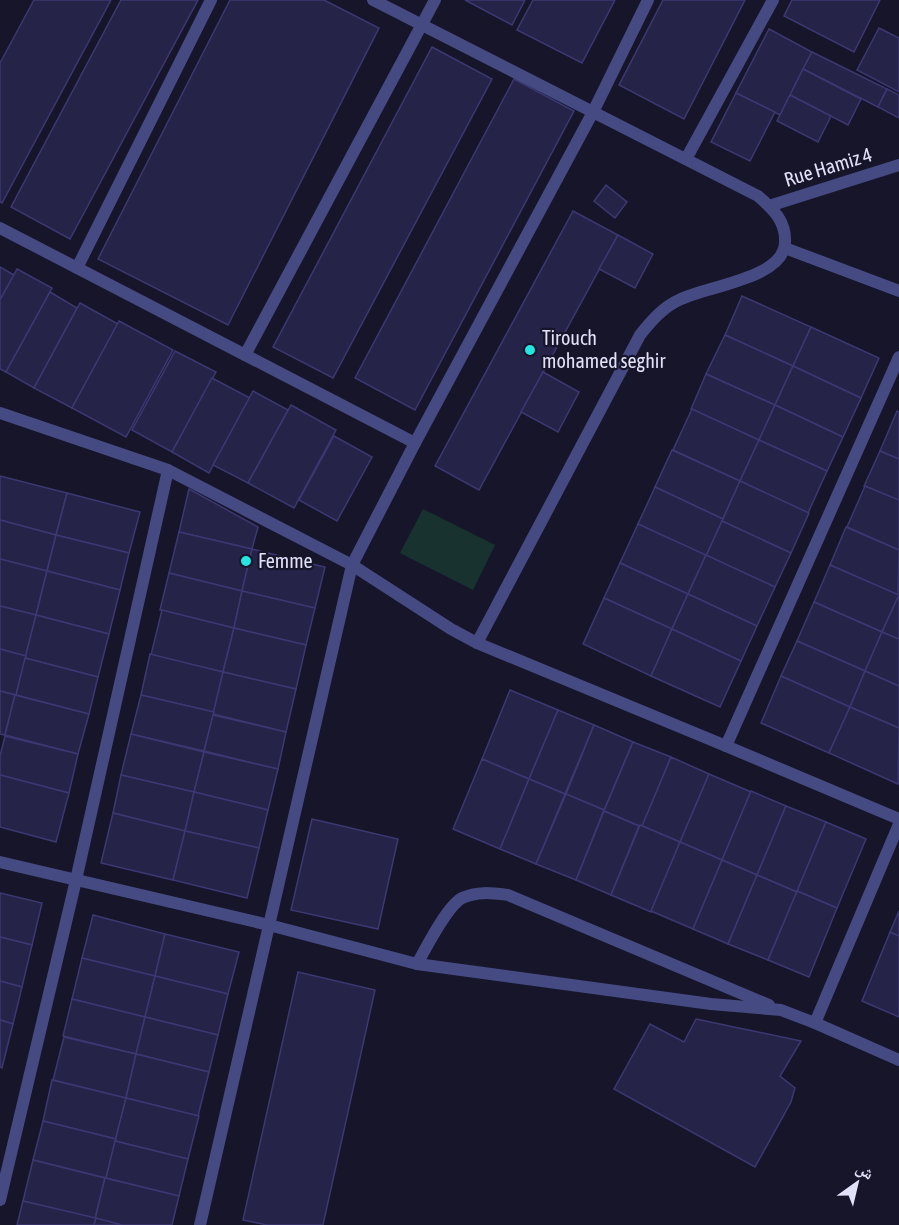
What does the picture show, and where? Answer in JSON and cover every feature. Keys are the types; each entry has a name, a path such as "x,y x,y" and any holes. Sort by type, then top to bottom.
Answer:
{"street":[{"path":"77,268 211,0"},
{"path":"373,0 758,196 780,218 786,233 785,248 779,259 768,269 681,298 658,313 640,335 477,643"},
{"path":"245,355 435,0"},
{"path":"200,1225 352,566 415,442 593,112 648,0"},
{"path":"686,159 772,0"},
{"name":"Rue Hamiz 4","path":"770,206 899,165"},
{"path":"0,228 415,442"},
{"path":"785,248 899,291"},
{"path":"726,746 899,357"},
{"path":"0,413 168,470 352,566 477,643 726,746 899,822 815,1023"},
{"path":"0,1200 76,880 168,470"},
{"path":"0,862 269,925 417,964 711,1004 781,1010"},
{"path":"417,964 444,918 460,899 483,892 508,895 899,1059"}],"green space":[{"path":"423,509 495,545 473,590 400,553"}],"building":[{"path":"34,0 111,0 2,203 0,202 0,63"},
{"path":"121,0 198,0 70,239 11,207"},
{"path":"230,0 324,0 379,28 228,325 98,259"},
{"path":"465,0 525,0 512,25"},
{"path":"533,0 615,0 582,63 517,30"},
{"path":"663,0 745,0 684,119 619,85"},
{"path":"792,0 880,0 854,52 784,16"},
{"path":"879,28 899,38 899,92 857,70"},
{"path":"769,29 812,52 780,115 736,93"},
{"path":"432,47 492,79 333,378 273,347"},
{"path":"812,52 887,89 878,107 803,69"},
{"path":"803,69 861,99 848,125 790,95"},
{"path":"514,79 574,111 415,410 355,378"},
{"path":"887,89 899,95 899,118 878,107"},
{"path":"736,93 775,112 750,161 711,142"},
{"path":"790,95 831,116 818,142 777,121"},
{"path":"606,185 627,202 615,218 594,201"},
{"path":"573,211 618,235 479,490 435,466"},
{"path":"618,235 653,254 635,288 599,269"},
{"path":"0,267 14,275 0,300"},
{"path":"17,269 52,288 6,372 0,369 0,300"},
{"path":"50,292 77,308 34,388 6,372"},
{"path":"742,296 811,327 793,366 725,335"},
{"path":"80,303 118,324 72,408 34,388"},
{"path":"119,321 173,350 126,437 72,408"},
{"path":"811,327 879,358 861,398 793,366"},
{"path":"725,335 793,366 775,405 706,374"},
{"path":"175,351 216,372 172,452 132,430"},
{"path":"793,366 861,398 843,437 775,405"},
{"path":"543,372 579,392 558,432 521,412"},
{"path":"706,374 775,405 759,440 691,409"},
{"path":"212,378 250,398 209,473 172,452"},
{"path":"253,391 288,410 248,483 213,465"},
{"path":"291,405 336,430 294,508 248,483"},
{"path":"775,405 843,437 827,471 759,440"},
{"path":"692,409 759,440 740,481 673,450"},
{"path":"897,411 899,412 899,459 880,451"},
{"path":"334,436 372,457 337,521 299,500"},
{"path":"759,440 827,471 808,513 740,481"},
{"path":"672,450 740,481 723,519 655,487"},
{"path":"880,451 899,459 899,501 864,486"},
{"path":"0,476 67,493 56,535 0,520"},
{"path":"740,481 809,513 791,553 722,521"},
{"path":"865,486 899,500 899,550 847,527"},
{"path":"655,487 723,519 706,556 638,524"},
{"path":"189,489 258,527 252,549 179,532"},
{"path":"67,493 140,512 129,553 56,535"},
{"path":"0,520 56,535 47,571 0,559"},
{"path":"722,521 791,553 775,587 706,556"},
{"path":"638,524 706,555 688,594 620,563"},
{"path":"846,527 899,550 898,595 830,565"},
{"path":"179,532 252,549 242,591 169,573"},
{"path":"56,535 129,553 120,590 47,571"},
{"path":"252,549 325,567 315,608 242,591"},
{"path":"706,555 775,587 757,626 688,594"},
{"path":"0,559 47,571 36,615 0,606"},
{"path":"620,563 688,594 672,629 604,598"},
{"path":"830,565 899,595 882,632 814,602"},
{"path":"47,571 120,590 109,634 36,615"},
{"path":"169,573 242,591 234,628 160,610"},
{"path":"242,591 315,608 306,645 234,628"},
{"path":"688,594 757,626 741,661 672,629"},
{"path":"604,598 672,629 651,676 583,644"},
{"path":"899,598 899,640 882,632"},
{"path":"814,602 882,632 865,671 797,641"},
{"path":"0,606 36,615 26,656 0,649"},
{"path":"162,610 234,628 223,672 151,655"},
{"path":"36,615 109,634 98,677 25,658"},
{"path":"234,628 306,645 296,689 223,672"},
{"path":"672,629 741,661 720,707 651,676"},
{"path":"882,632 899,639 899,686 865,671"},
{"path":"797,641 865,671 850,707 781,676"},
{"path":"0,649 26,656 16,695 0,691"},
{"path":"150,654 223,672 214,712 141,695"},
{"path":"25,658 98,677 89,714 16,695"},
{"path":"865,671 899,686 899,728 850,707"},
{"path":"223,672 296,689 286,732 213,714"},
{"path":"781,676 850,707 829,753 761,723"},
{"path":"510,690 558,710 529,779 482,759"},
{"path":"0,691 15,695 5,735 0,734"},
{"path":"15,695 89,714 78,754 5,735"},
{"path":"141,695 214,712 204,751 131,734"},
{"path":"850,707 899,728 898,784 829,753"},
{"path":"558,710 594,725 565,794 529,779"},
{"path":"213,715 286,732 278,769 204,751"},
{"path":"594,725 633,742 604,810 566,794"},
{"path":"131,734 204,752 194,792 121,775"},
{"path":"5,736 78,754 69,793 0,775 0,756"},
{"path":"633,742 671,757 642,827 604,811"},
{"path":"204,752 278,769 268,810 194,792"},
{"path":"671,757 709,774 680,842 642,826"},
{"path":"482,759 529,779 500,849 453,829"},
{"path":"709,774 751,792 722,860 680,842"},
{"path":"0,775 69,793 56,842 0,827"},
{"path":"121,775 194,792 185,831 113,813"},
{"path":"529,779 565,794 536,864 500,849"},
{"path":"751,791 786,806 757,875 722,860"},
{"path":"194,792 268,810 259,848 185,831"},
{"path":"566,794 604,810 576,880 536,864"},
{"path":"786,806 826,822 797,892 757,875"},
{"path":"604,811 639,826 611,895 576,880"},
{"path":"113,813 185,831 173,880 101,863"},
{"path":"312,819 398,839 378,929 291,910"},
{"path":"826,822 866,839 837,908 797,891"},
{"path":"640,825 680,842 651,912 611,895"},
{"path":"185,831 259,848 247,898 173,880"},
{"path":"680,842 722,860 693,929 651,911"},
{"path":"722,860 757,875 728,944 693,929"},
{"path":"757,875 797,892 768,960 728,944"},
{"path":"797,891 837,908 809,977 768,960"},
{"path":"0,893 42,903 32,945 0,937"},
{"path":"899,911 899,936 890,932"},
{"path":"93,915 165,934 155,976 82,958"},
{"path":"890,932 899,936 899,1017 862,1001"},
{"path":"165,934 239,952 228,994 155,976"},
{"path":"0,937 32,945 22,987 0,981"},
{"path":"82,958 155,976 145,1017 72,999"},
{"path":"298,972 375,990 323,1225 267,1225 243,1220"},
{"path":"155,976 228,994 218,1035 145,1017"},
{"path":"0,981 22,987 13,1024 0,1020"},
{"path":"72,999 145,1017 136,1054 63,1036"},
{"path":"145,1017 218,1035 209,1072 136,1054"},
{"path":"696,1019 801,1041 780,1076 795,1088 791,1102 755,1167 614,1089 650,1024 684,1042"},
{"path":"0,1020 13,1024 2,1068 0,1067"},
{"path":"64,1037 136,1054 126,1098 53,1080"},
{"path":"136,1054 209,1072 198,1116 126,1098"},
{"path":"52,1080 126,1098 116,1139 43,1121"},
{"path":"126,1098 199,1116 188,1159 115,1141"},
{"path":"43,1121 116,1139 106,1178 33,1160"},
{"path":"115,1141 188,1159 179,1196 106,1178"},
{"path":"33,1160 105,1178 95,1219 23,1201"},
{"path":"105,1178 179,1196 172,1225 121,1225 95,1219"},
{"path":"23,1201 96,1218 94,1225 17,1225"},
{"path":"96,1218 122,1225 94,1225"}],"place":[{"name":"Tirouch mohamed seghir","path":"530,350"},
{"name":"Femme","path":"246,561"}]}
